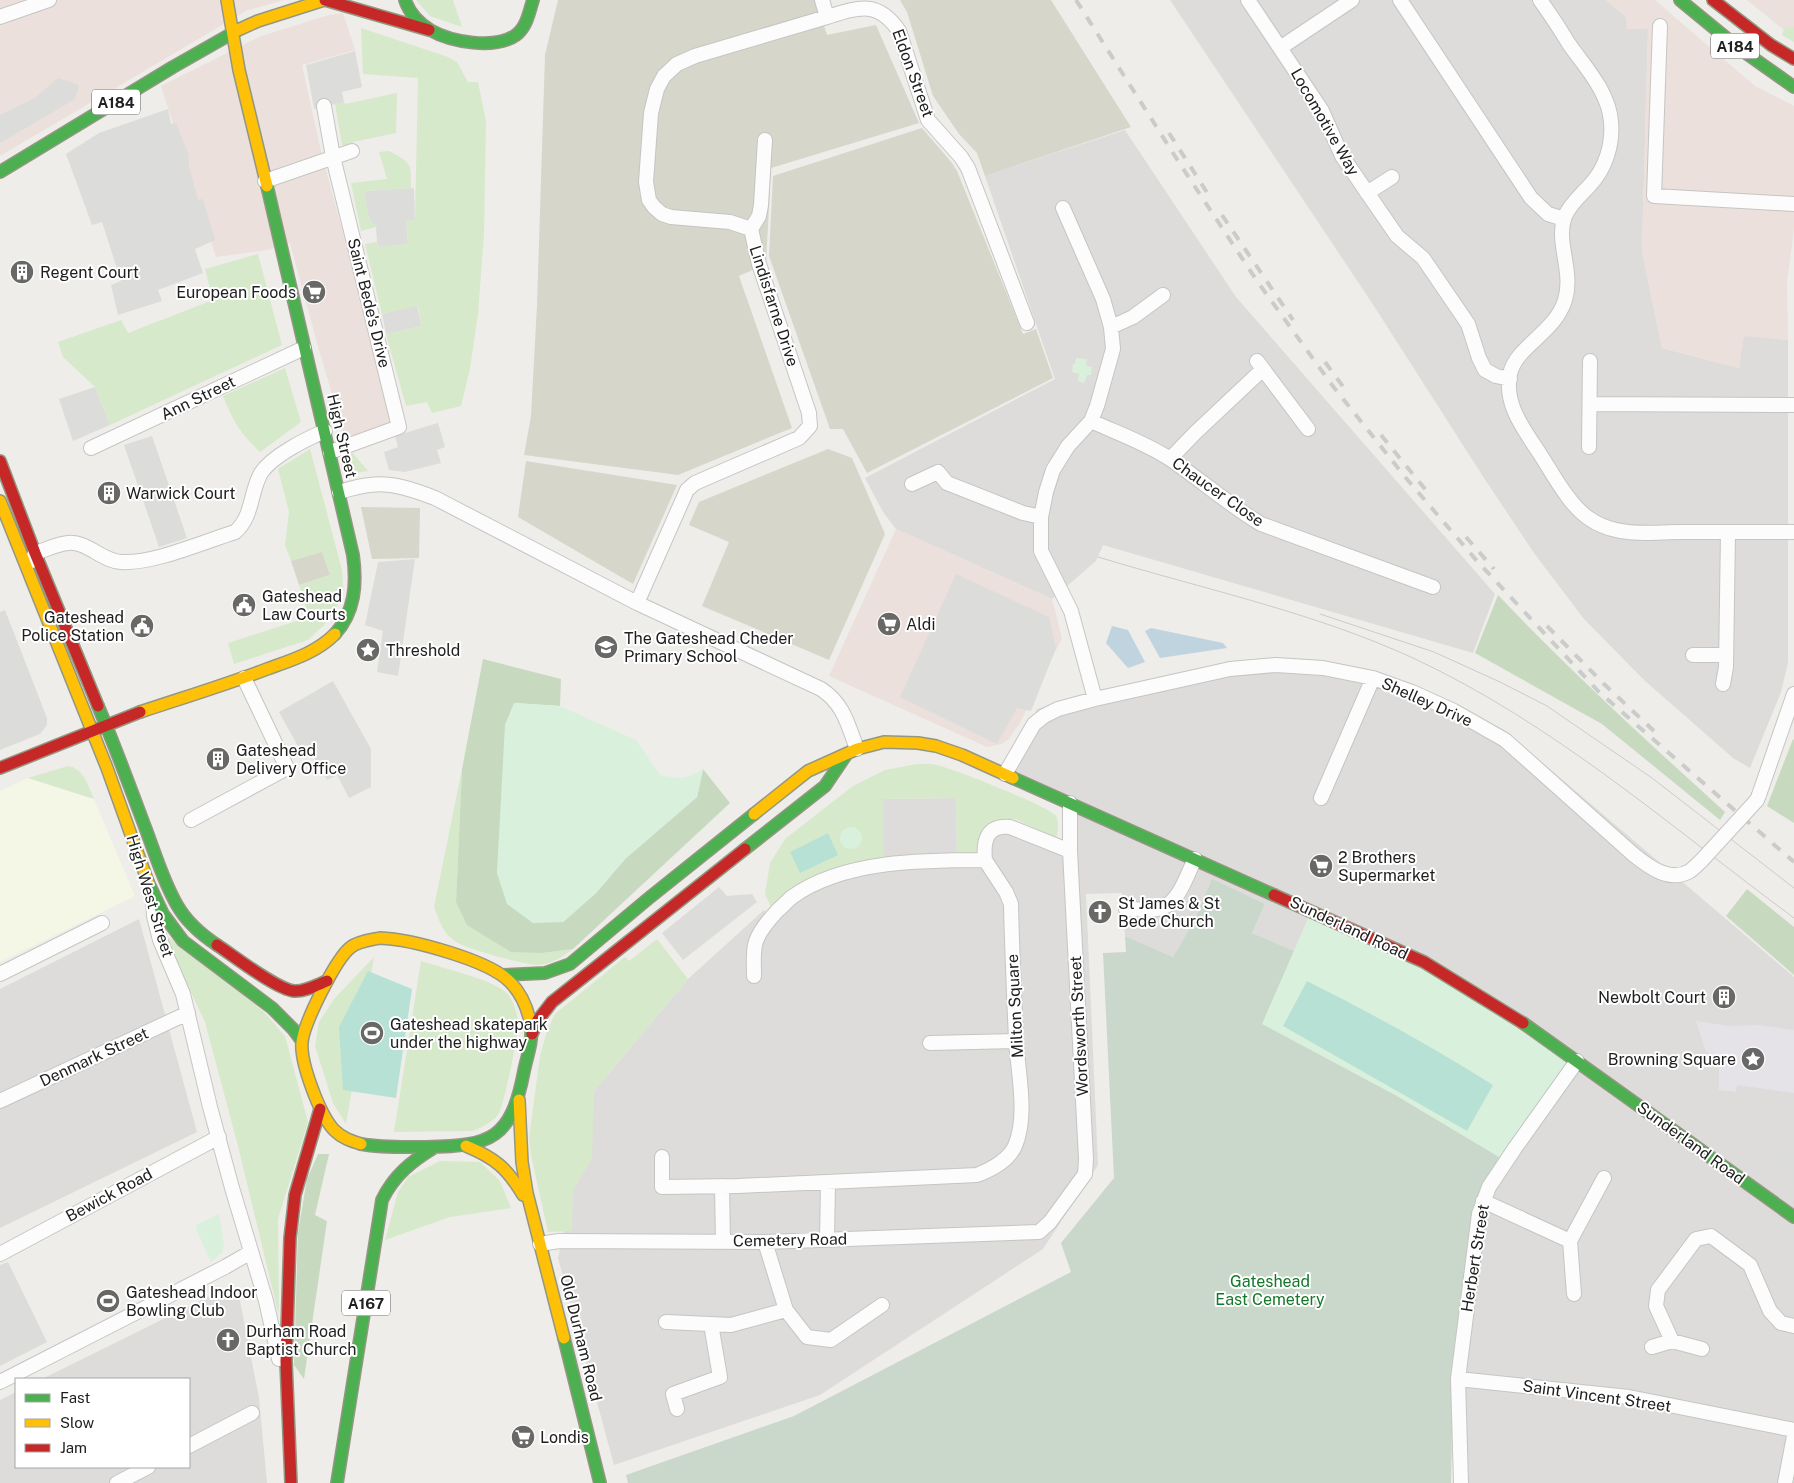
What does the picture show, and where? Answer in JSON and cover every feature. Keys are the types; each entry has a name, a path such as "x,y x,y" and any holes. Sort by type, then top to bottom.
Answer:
{"main road":[{"name":"High Street","path":"0,768 106,725 308,654 335,634 350,611 354,600 356,574 351,543 239,70 227,0"},
{"name":"A184","path":"0,172 173,67 232,33 258,21 324,0 354,7 411,26 431,30"},
{"path":"405,0 411,12 431,30 464,41 494,43 511,39 521,30 533,0"},
{"name":"A184","path":"1680,0 1714,30 1763,67 1794,87"},
{"name":"A184","path":"1713,0 1772,45 1794,59"},
{"name":"High West Street","path":"0,461 177,906 196,928 222,948 279,986 294,991 303,990 327,981"},
{"name":"High West Street","path":"0,501 107,768 153,896"},
{"name":"Sunderland Road","path":"503,975 545,974 570,964 649,898 808,771 852,752 884,742 918,743 936,746 1005,774 1424,962 1486,999 1577,1061 1794,1217"},
{"path":"153,896 165,920 183,942 275,1009 291,1025 302,1041 320,1110 334,1131 355,1143 374,1146 466,1146 484,1140 502,1130 510,1119 519,1100 532,1034 538,1020 552,1002 825,786 852,752"},
{"path":"302,1041 309,1020 327,981 350,948 365,941 380,938 408,941 460,958 503,975 517,990 525,1004 530,1018 532,1034"},
{"name":"Old Durham Road","path":"519,1100 521,1152 528,1202 600,1483"},
{"path":"291,1483 285,1345 289,1249 298,1180 316,1130 320,1110"},
{"name":"Old Durham Road","path":"466,1146 487,1154 500,1162 509,1171 528,1202"},
{"name":"A167","path":"337,1483 382,1200 389,1184 396,1175 435,1147"}],"street":[{"path":"0,17 49,0"},
{"path":"822,0 827,17"},
{"name":"Locomotive Way","path":"1248,0 1322,112 1338,150 1367,193 1397,236 1423,258 1468,324 1485,370 1496,376 1510,379"},
{"path":"1280,48 1352,0"},
{"path":"1400,0 1531,198 1548,214 1564,220"},
{"path":"1540,0 1598,86 1608,107 1611,121 1609,149 1601,170 1591,185 1570,207 1564,220 1563,242 1568,278 1565,301 1548,329 1513,365 1510,379 1510,400 1517,418 1569,498 1589,519 1605,527 1617,530 1649,532 1794,532"},
{"name":"Eldon Street","path":"827,17 851,9 866,7 881,10 899,30 928,120 961,157 968,168 1027,323"},
{"name":"Lindisfarne Drive","path":"637,603 687,490 695,483 799,438 810,426 810,413 759,264 750,229 730,222 671,218 662,214 654,207 646,192 651,113 657,88 664,76 677,64 694,56 827,17"},
{"path":"1660,26 1654,196 1794,204"},
{"name":"Saint Bede's Drive","path":"324,106 333,157 399,427 330,452"},
{"path":"750,229 759,216 760,211 765,140"},
{"path":"265,181 352,151"},
{"path":"1367,193 1392,177"},
{"path":"1063,208 1103,300 1111,327 1113,349 1091,421 1068,446 1053,470 1041,517 1041,552 1072,611 1094,699"},
{"path":"1111,327 1133,317 1163,295"},
{"name":"Ann Street","path":"91,448 304,348"},
{"path":"1589,447 1590,361"},
{"path":"1170,459 1260,365 1308,429"},
{"path":"1590,404 1794,405"},
{"name":"Chaucer Close","path":"1091,421 1155,450 1170,459 1243,514 1261,524 1433,587"},
{"path":"28,570 35,553 68,543 76,543 111,561 129,562 147,560 235,532 245,522 262,472 291,448 325,431"},
{"path":"912,484 938,472 947,483 1023,513 1041,517"},
{"path":"339,492 370,485 387,484 417,491 435,498 637,603 821,689 830,694 842,708 852,752"},
{"path":"1723,684 1726,666 1728,532"},
{"path":"1693,655 1726,655"},
{"name":"Shelley Drive","path":"1005,774 1034,724 1058,709 1094,699 1230,669 1269,666 1323,668 1373,678 1412,692 1454,711 1505,740 1634,856 1652,869 1668,874 1685,873 1702,860 1757,800 1794,694"},
{"path":"191,820 287,768 244,678"},
{"path":"1321,798 1373,678"},
{"name":"Wordsworth Street","path":"1039,1232 1050,1222 1085,1174 1086,1160 1070,851 1070,804"},
{"path":"754,976 754,946 760,933 772,916 791,897 818,882 849,872 891,864 949,860 985,860 984,850 988,834 1002,826 1010,827 1070,851"},
{"path":"1126,910 1161,908 1171,903 1178,894 1195,859"},
{"name":"Milton Square","path":"662,1157 662,1187 977,1175 1005,1160 1014,1148 1022,1118 1016,1041 1011,904 1006,892 985,860"},
{"name":"High West Street","path":"153,896 154,916 160,940 179,982 188,1013 250,1252 266,1301 286,1389"},
{"path":"0,974 102,923"},
{"name":"Denmark Street","path":"0,1101 188,1013"},
{"path":"930,1043 1016,1041"},
{"name":"Herbert Street","path":"1461,1483 1458,1379 1479,1214 1489,1187 1577,1061"},
{"name":"Bewick Road","path":"0,1254 219,1136"},
{"path":"1574,1294 1570,1241 1604,1178"},
{"path":"827,1240 828,1182"},
{"path":"722,1186 723,1242"},
{"path":"1483,1201 1570,1241"},
{"name":"Cemetery Road","path":"540,1244 559,1242 765,1242 1039,1232"},
{"path":"1672,1341 1656,1306 1658,1290 1696,1239 1711,1236 1750,1265 1770,1311 1781,1323 1794,1326"},
{"path":"765,1242 786,1310 808,1337 830,1340 882,1305"},
{"path":"0,1382 250,1252"},
{"path":"666,1322 731,1325 786,1310"},
{"path":"677,1409 673,1394 720,1377 711,1324"},
{"path":"1652,1347 1672,1341 1702,1349"},
{"name":"Saint Vincent Street","path":"1458,1379 1629,1397 1794,1430"},
{"path":"190,1445 252,1414"},
{"path":"1785,1483 1794,1436"},
{"path":"117,1483 146,1468"}],"shaded area":[{"path":"0,0 284,0 246,11 0,156"},
{"path":"558,0 816,0 827,35 876,25 919,123 771,168 766,264 739,276 792,428 678,475 524,455 531,416 537,305 545,55"},
{"path":"900,0 1051,0 1131,127 985,176 977,153 959,134 933,96 907,12"},
{"path":"1170,0 1606,0 1626,17 1648,29 1642,251 1662,348 1739,368 1743,335 1788,340 1788,663 1781,692 1750,768 1733,758 1644,680 1584,619 1534,553 1372,303"},
{"path":"1606,0 1655,0 1755,86 1794,106 1794,230 1787,282 1788,340 1744,336 1739,368 1662,348 1642,251 1648,29 1627,29 1626,17"},
{"path":"1747,0 1794,0 1794,35 1780,27"},
{"path":"343,13 355,50 302,65 321,151 394,423 345,438 290,243 267,250 216,257 161,86 261,36 329,15"},
{"path":"355,51 362,87 342,92 344,102 314,109 306,65"},
{"path":"58,78 79,85 75,99 0,143 0,115 35,98"},
{"path":"168,109 171,124 176,123 188,153 189,166 198,200 203,199 215,240 195,249 203,273 158,290 162,301 118,315 111,285 121,281 102,222 92,225 66,154 99,133"},
{"path":"922,128 957,171 1023,334 1036,329 1053,378 867,473 843,429 830,429 769,256 773,176"},
{"path":"1125,130 1236,297 1495,594 1473,653 1103,545 1096,561 1052,599 896,529 883,512 865,478 1055,379 985,176"},
{"path":"414,188 415,221 406,221 408,244 379,247 376,227 369,219 364,191"},
{"path":"417,305 422,326 386,334 382,314"},
{"path":"95,387 110,425 73,441 59,399"},
{"path":"438,423 445,447 437,450 441,463 405,472 389,470 384,452 398,447 395,436"},
{"path":"152,436 187,538 159,547 124,445"},
{"path":"828,449 852,458 885,534 829,660 702,606 729,542 689,525 699,502"},
{"path":"526,461 677,485 633,584 518,517"},
{"path":"361,507 420,508 419,558 372,559"},
{"path":"896,529 1052,599 1062,638 1020,723 1008,740 1002,744 987,747 829,676"},
{"path":"322,551 330,575 299,585 291,561"},
{"path":"415,559 398,676 377,672 383,631 365,625 378,562"},
{"path":"956,574 1049,617 1056,648 1031,711 1017,708 997,744 900,697"},
{"path":"5,610 47,718 47,725 40,734 0,750 0,612"},
{"path":"1305,661 1391,677 1504,730 1794,977 1794,1483 1467,1483 1461,1381 1294,951 1252,933 1265,904 1212,880 1195,919 1173,957 1125,936 1122,893 1086,894 1098,1165 1043,1249 820,1395 614,1465 558,1258 594,1091 688,979 764,910 775,919 792,900 883,862 883,799 955,798 957,857 989,842 1002,829 1073,855 1074,802 1010,774 1037,709 1220,664"},
{"path":"333,681 371,749 371,787 349,798 337,775 327,780 307,745 299,748 279,712"},
{"path":"28,778 94,799 135,896 0,962 0,791"},
{"path":"719,887 727,896 752,894 757,902 683,960 662,933"},
{"path":"139,919 197,1132 0,1228 0,989"},
{"name":"Browning Square","path":"1696,1021 1729,1026 1757,1025 1794,1030 1794,1093 1737,1085 1736,1092 1719,1090 1719,1068 1705,1049"},
{"path":"1769,1151 1794,1153 1794,1181 1780,1175 1780,1163 1769,1159"},
{"path":"8,1262 47,1342 0,1366 0,1265"},
{"path":"216,1293 230,1293 239,1296 259,1398 267,1483 0,1483 0,1400 15,1392 15,1468 190,1468 190,1378 44,1378"}],"green space":[{"path":"416,0 453,0 462,27 430,16"},
{"path":"1794,27 1794,42 1782,35 1784,28"},
{"path":"361,28 448,57 457,62 468,82 478,82 486,121 484,234 478,314 470,369 461,406 432,413 427,402 406,406 386,334 422,326 418,306 382,314 365,244 377,242 379,247 408,244 406,221 415,220 418,78 363,74"},
{"path":"397,93 396,133 353,142 347,146 342,145 335,104 344,102 345,104"},
{"path":"389,151 409,165 411,188 364,191 369,219 376,227 361,231 351,183 387,179 379,152"},
{"path":"258,254 282,345 110,425 95,387 63,357 58,342 121,320 128,333 213,300 205,269"},
{"path":"1076,358 1087,359 1086,366 1092,367 1091,375 1087,375 1084,383 1078,381 1079,374 1072,372"},
{"path":"285,368 301,422 260,452 247,439 238,426 223,396"},
{"path":"310,449 342,570 343,586 337,606 323,626 308,640 234,664 228,643 309,617 299,585 330,575 322,552 291,561 285,545 289,512 278,469"},
{"path":"352,452 368,471 350,474 346,453"},
{"path":"1498,595 1581,679 1725,812 1720,820 1602,724 1475,653"},
{"path":"483,659 561,679 560,706 514,703 563,922 596,893 625,859 697,797 703,769 730,803 573,949 542,953 511,952 467,925 456,902 462,769"},
{"path":"514,703 560,706 636,740 660,775 683,778 703,769 697,797 625,859 596,893 563,922 533,923 507,904 497,873 505,725"},
{"path":"1794,740 1794,823 1767,806"},
{"path":"917,764 934,764 945,767 1019,796 1050,811 1057,818 1056,838 1015,819 995,820 982,833 981,858 957,857 955,798 883,799 883,862 787,896 771,907 765,894 770,863 785,839 853,786 885,770"},
{"path":"68,766 73,767 82,774 94,799 28,778"},
{"path":"462,769 456,902 542,953 573,949 552,962 543,965 532,965 471,948 456,942 445,931 440,922 434,907"},
{"path":"847,827 855,827 862,834 862,842 855,849 847,849 840,842 840,834"},
{"path":"828,833 838,855 800,873 790,852"},
{"name":"Gateshead East Cemetery","path":"1212,879 1265,904 1252,933 1294,951 1397,1096 1504,1160 1486,1186 1453,1375 1451,1483 628,1483 626,1475 794,1416 1071,1272 1061,1243 1114,1178 1103,953 1126,952 1125,936 1173,957 1195,919"},
{"path":"1747,889 1794,927 1794,975 1726,916"},
{"path":"1310,914 1423,965 1573,1062 1504,1160 1397,1096 1262,1024"},
{"path":"163,933 263,1011 285,1036 308,1122 278,1219 279,1316 238,1146 205,1022"},
{"path":"657,939 688,979 594,1091 592,1159 573,1190 572,1231 548,1232 529,1138 540,1056 547,1031 555,1014 625,957 629,961"},
{"path":"374,957 346,1124 333,1103 315,1046 319,1022 334,999"},
{"path":"421,961 466,974 500,988 507,993 516,1010 518,1021 516,1039 501,1109 493,1120 473,1131 394,1132"},
{"name":"Gateshead skatepark under the highway","path":"368,971 412,989 396,1098 343,1090 339,1027"},
{"path":"1307,981 1402,1031 1493,1085 1467,1131 1283,1026"},
{"path":"318,1154 329,1154 315,1215 327,1221 304,1379 294,1365 298,1232 307,1179"},
{"path":"440,1161 480,1162 500,1181 511,1208 450,1217 385,1240 398,1192 408,1177"},
{"path":"219,1214 224,1245 222,1253 211,1262 196,1229 196,1225"}],"water":[{"path":"1112,626 1128,630 1145,662 1128,668 1106,643"},
{"path":"1151,628 1223,643 1227,648 1160,658 1145,631"}],"tram line":[{"path":"1098,557 1257,602 1336,627 1413,658 1465,684 1514,713 1610,778 1794,918"},
{"path":"1320,614 1434,652 1547,706 1652,778 1794,888"}],"railway":[{"path":"1076,0 1257,281 1332,385 1406,478 1477,561 1599,692 1794,862"},
{"path":"1169,133 1208,194"},
{"path":"1222,215 1293,320"},
{"path":"1325,362 1347,392"},
{"path":"1381,435 1429,494"},
{"path":"1466,537 1494,569"},
{"path":"1547,626 1654,731"}],"traffic: fast":[{"path":"405,0 415,17 430,30 449,38 473,43 497,42 507,40 516,35 523,28 533,0"},
{"path":"1680,0 1736,46 1794,87"},
{"path":"0,172 173,67 238,30"},
{"path":"267,186 353,555 355,576 351,607 335,634"},
{"path":"98,706 172,896 190,922 217,945"},
{"path":"745,849 825,786 846,755"},
{"path":"1013,778 1274,895"},
{"path":"503,975 545,973 570,964 754,814"},
{"path":"148,882 163,914 183,941 272,1008 302,1041"},
{"path":"1523,1023 1794,1217"},
{"path":"361,1144 394,1147 449,1146 483,1140 495,1134 505,1125 519,1094 530,1043 531,1026"},
{"path":"337,1483 382,1200 392,1183 404,1169 435,1147"},
{"path":"564,1338 600,1483"}],"traffic: slow":[{"path":"227,0 239,70 267,186"},
{"path":"238,30 258,21 324,0"},
{"path":"0,501 107,768 148,882"},
{"path":"140,712 235,681 294,659 312,651 335,634"},
{"path":"754,814 808,771 857,749 884,742 918,743 936,746 962,755 1013,778"},
{"path":"380,938 410,942 448,952 485,966 500,974 510,982 521,997 531,1026"},
{"path":"361,1144 340,1135 334,1130 323,1113 312,1088 304,1062 302,1042 308,1021 329,977 345,953 358,943 380,938"},
{"path":"519,1100 522,1162 527,1193 564,1338"},
{"path":"466,1146 485,1155 506,1171 523,1195"}],"traffic: jam":[{"path":"325,0 429,30"},
{"path":"1713,0 1771,45 1794,59"},
{"path":"0,461 35,553 98,706"},
{"path":"0,768 140,712"},
{"path":"532,1034 538,1020 552,1002 745,849"},
{"path":"1274,895 1424,962 1523,1023"},
{"path":"217,945 286,989 302,990 327,981"},
{"path":"291,1483 286,1361 290,1238 295,1195 320,1109"}],"place":[{"name":"Regent Court","path":"22,272"},
{"name":"European Foods","path":"314,292"},
{"name":"Warwick Court","path":"109,493"},
{"name":"Gateshead Law Courts","path":"244,605"},
{"name":"Aldi","path":"889,624"},
{"name":"Gateshead Police Station","path":"142,626"},
{"name":"The Gateshead Cheder Primary School","path":"606,647"},
{"name":"Threshold","path":"368,650"},
{"name":"Gateshead Delivery Office","path":"218,759"},
{"name":"2 Brothers Supermarket","path":"1321,866"},
{"name":"St James & St Bede Church","path":"1100,912"},
{"name":"Newbolt Court","path":"1724,997"},
{"name":"Gateshead skatepark under the highway","path":"372,1033"},
{"name":"Browning Square","path":"1753,1059"},
{"name":"Gateshead Indoor Bowling Club","path":"108,1301"},
{"name":"Durham Road Baptist Church","path":"228,1340"},
{"name":"Londis","path":"523,1437"}]}
